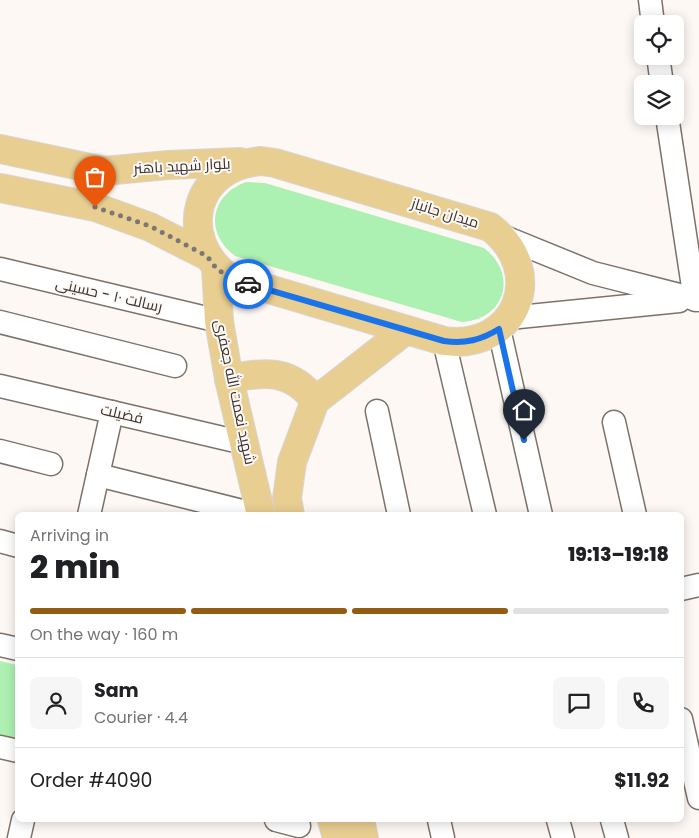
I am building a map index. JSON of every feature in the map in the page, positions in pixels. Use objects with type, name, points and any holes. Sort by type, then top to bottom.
[{"type":"main road","name":"بلوار شهید باهنر","points":[[0,149],[104,170],[246,162]]},
{"type":"main road","name":"میدان جانباز","points":[[212,262],[200,243],[198,228],[202,199],[210,186],[220,175],[246,162],[275,163],[490,227],[502,236],[518,261],[521,276],[520,291],[516,305],[504,324]]},
{"type":"main road","points":[[95,207],[104,170]]},
{"type":"main road","points":[[0,188],[95,207],[150,226],[212,262],[241,282],[444,341],[472,342],[486,337],[504,324]]},
{"type":"main road","name":"شهید نعمت الله جعفری","points":[[212,262],[219,321],[229,379],[259,512]]},
{"type":"main road","points":[[289,512],[287,498],[292,462],[315,401],[406,330]]},
{"type":"main road","points":[[229,379],[264,373],[283,376],[297,381],[315,401]]},
{"type":"main road","points":[[333,822],[337,838]]},
{"type":"main road","points":[[360,822],[364,838]]},
{"type":"street","points":[[650,0],[652,15]]},
{"type":"street","points":[[668,125],[697,300]]},
{"type":"street","points":[[502,236],[593,273],[697,300]]},
{"type":"street","name":"رسالت ۱۰ - حسینی","points":[[0,269],[219,321]]},
{"type":"street","points":[[540,512],[504,324],[697,300]]},
{"type":"street","points":[[0,322],[175,366]]},
{"type":"street","points":[[444,341],[485,512]]},
{"type":"street","name":"فضیلت","points":[[0,386],[244,443]]},
{"type":"street","points":[[377,411],[399,512]]},
{"type":"street","points":[[90,512],[112,412]]},
{"type":"street","points":[[614,422],[634,512]]},
{"type":"street","points":[[0,451],[51,464]]},
{"type":"street","points":[[98,475],[248,512]]},
{"type":"street","points":[[0,541],[15,545]]},
{"type":"street","points":[[684,588],[699,585]]},
{"type":"street","points":[[0,644],[15,648]]},
{"type":"street","points":[[684,732],[699,798]]},
{"type":"street","points":[[0,747],[15,750]]},
{"type":"street","points":[[684,802],[699,805]]},
{"type":"street","points":[[19,838],[23,822]]},
{"type":"street","points":[[284,822],[299,826]]},
{"type":"street","points":[[439,822],[443,838]]},
{"type":"street","points":[[559,822],[563,838]]},
{"type":"street","points":[[613,822],[617,838]]},
{"type":"green space","points":[[246,182],[265,183],[484,248],[495,259],[501,270],[504,282],[502,294],[497,304],[489,313],[477,319],[462,322],[235,256],[225,247],[219,237],[215,226],[215,215],[225,196],[234,188]]},
{"type":"green space","points":[[0,661],[15,665],[15,741],[0,737]]},
{"type":"way so far","points":[[95,207],[150,226],[207,256],[216,268],[228,277],[248,284]]},
{"type":"route","points":[[248,284],[444,341],[457,343],[472,342],[486,337],[499,329],[524,440]]}]
